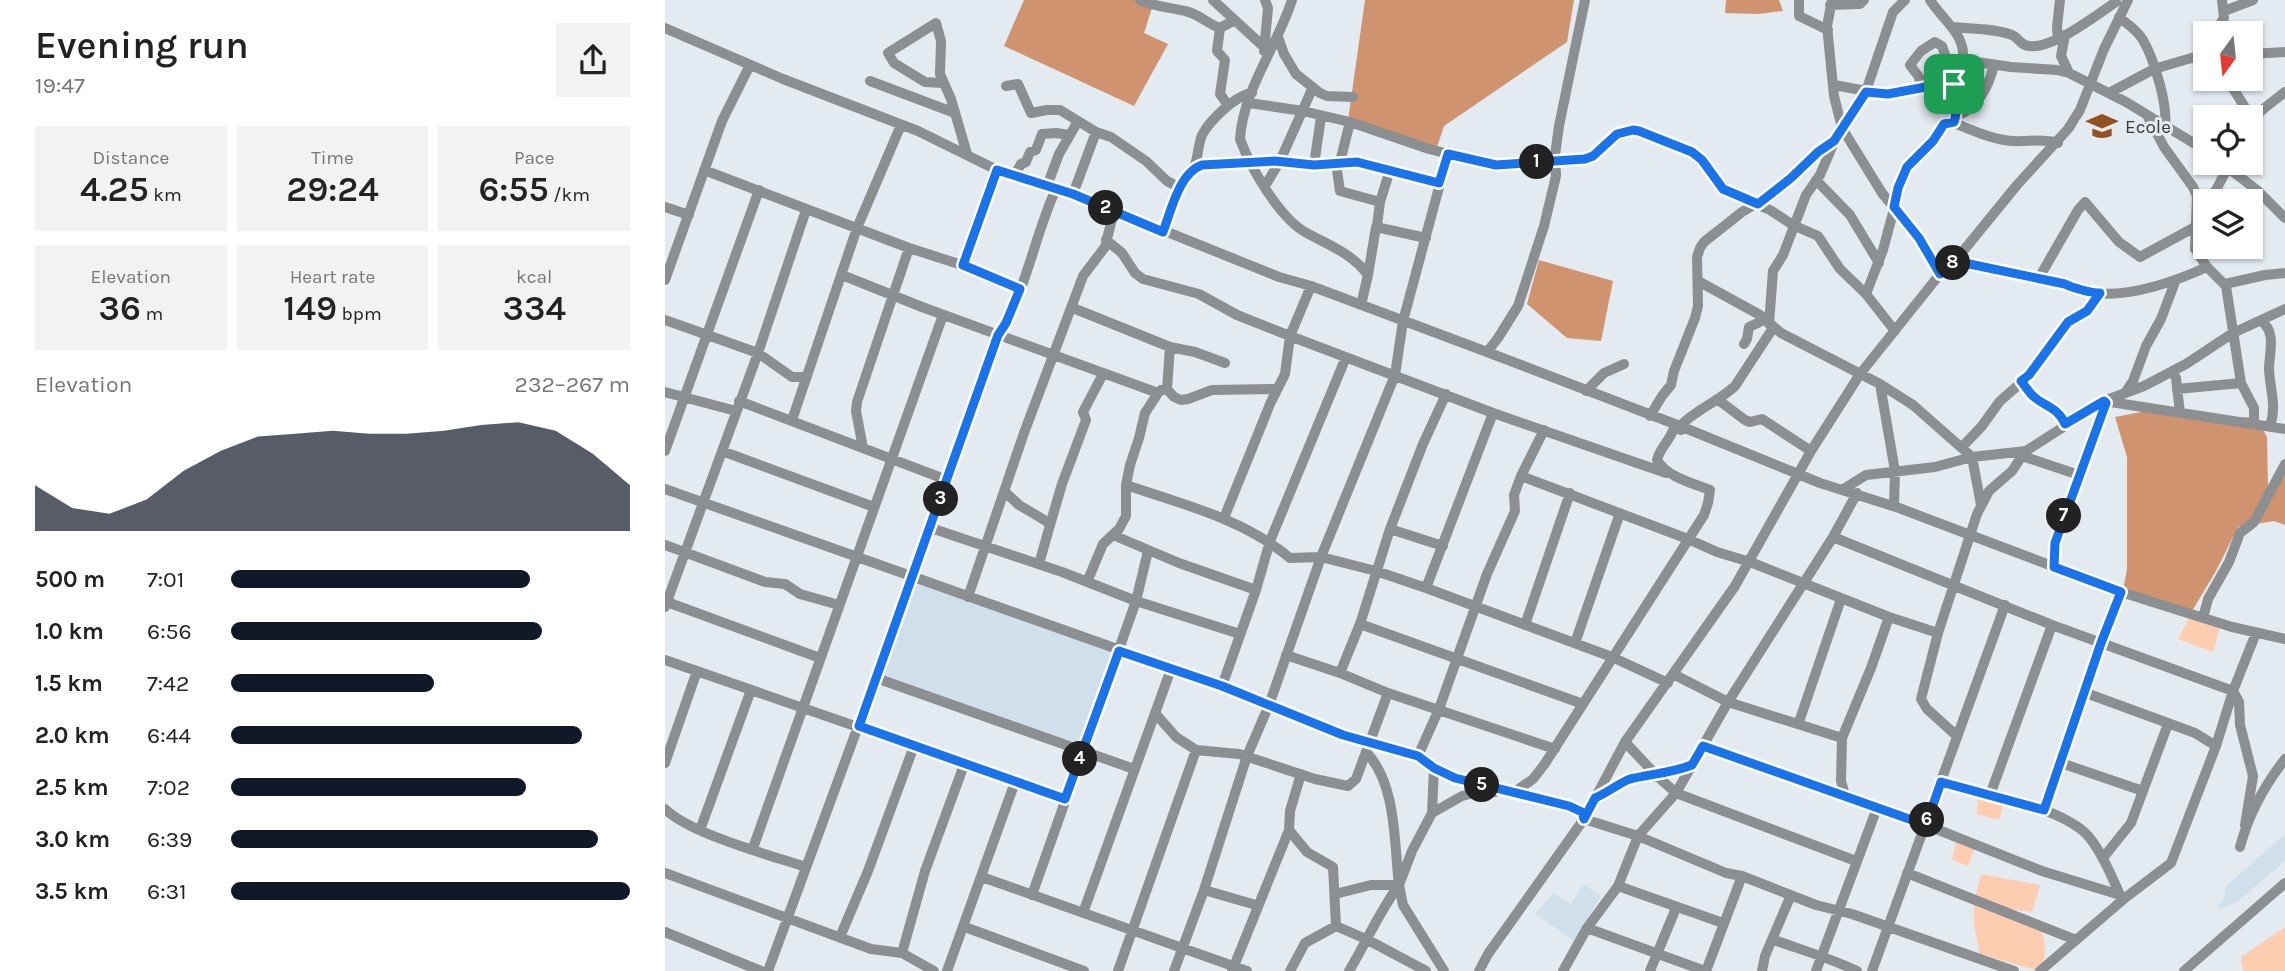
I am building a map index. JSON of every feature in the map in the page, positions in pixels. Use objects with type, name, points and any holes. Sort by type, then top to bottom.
[{"type":"street","points":[[1141,0],[1186,11],[1220,29]]},
{"type":"street","points":[[1186,11],[1190,0]]},
{"type":"street","points":[[1213,0],[1264,47]]},
{"type":"street","points":[[1263,67],[1268,8],[1265,0]]},
{"type":"street","points":[[1292,0],[1250,98],[1240,139],[1272,201],[1304,232],[1352,258],[1368,275]]},
{"type":"street","points":[[1487,352],[1508,323],[1522,297],[1551,201],[1556,176],[1559,126],[1585,0]]},
{"type":"street","points":[[1799,0],[1799,16],[1828,30]]},
{"type":"street","points":[[1864,0],[1860,4],[1831,3],[1828,30],[1842,128],[1882,193],[1919,238],[1940,274]]},
{"type":"street","points":[[1680,426],[1693,413],[1735,386],[1756,355],[1769,324],[1771,279],[1793,225],[1834,141],[1866,92],[1878,61],[1888,22],[1904,0]]},
{"type":"street","points":[[1930,0],[1952,27],[1961,44],[1962,60],[1953,96],[1956,119]]},
{"type":"street","points":[[2060,0],[2057,27],[2061,37],[2061,56],[2069,74]]},
{"type":"street","points":[[1952,27],[1991,30],[2012,35],[2026,45],[2061,37],[2128,0]]},
{"type":"street","points":[[2223,5],[2253,0]]},
{"type":"street","points":[[2118,7],[2144,41],[2166,111],[2165,126]]},
{"type":"street","points":[[1479,971],[1488,954],[1584,819],[1625,742],[1672,679],[1750,562],[1811,451],[1860,374],[1940,274],[1955,261],[2017,185],[2058,142],[2080,110],[2118,7]]},
{"type":"street","points":[[1220,29],[1235,20]]},
{"type":"street","points":[[943,83],[925,82],[894,64],[888,52],[936,23],[940,32],[940,74],[967,154]]},
{"type":"street","points":[[665,27],[750,65],[901,125],[997,170],[1073,194],[1279,277],[1403,320],[1680,426],[1797,475],[1894,506],[2121,592],[2203,618],[2285,639]]},
{"type":"street","points":[[1220,29],[1217,51],[1225,60],[1220,94],[1228,105]]},
{"type":"street","points":[[1278,37],[1296,74],[1313,88],[1327,96],[1353,97]]},
{"type":"street","points":[[1921,89],[1919,77],[1910,65],[1921,51],[1935,43],[1942,46],[1955,81]]},
{"type":"street","points":[[2263,53],[2285,52]]},
{"type":"street","points":[[2109,93],[2154,69],[2193,57]]},
{"type":"street","points":[[1962,60],[2057,70],[2069,74],[2109,93],[2193,143]]},
{"type":"street","points":[[665,280],[722,121],[750,65]]},
{"type":"street","points":[[1865,294],[1879,263],[1898,188],[1907,167],[1933,141],[1944,124],[1956,119],[1980,97],[1989,83],[1994,65]]},
{"type":"street","points":[[870,81],[955,113]]},
{"type":"street","points":[[1834,85],[1888,94],[1955,81]]},
{"type":"street","points":[[1006,86],[1018,84],[1031,113],[1055,109],[1096,132],[1105,134],[1180,188]]},
{"type":"street","points":[[1265,186],[1280,161],[1313,88]]},
{"type":"street","points":[[2263,112],[2285,92]]},
{"type":"street","points":[[1163,232],[1180,188],[1195,168],[1201,138],[1228,105],[1242,94],[1321,117],[1350,122],[1448,154],[1496,165],[1590,158],[1617,134],[1633,130],[1692,152],[1702,160],[1723,189],[1818,236],[1840,269],[1865,294],[1895,331]]},
{"type":"street","points":[[1314,165],[1321,117]]},
{"type":"street","points":[[2148,117],[2164,147],[2194,189]]},
{"type":"street","points":[[1956,119],[2004,140],[2046,139],[2058,142]]},
{"type":"street","points":[[768,971],[931,528],[998,335],[1020,289],[1052,188],[1059,154],[1078,121]]},
{"type":"street","points":[[1350,122],[1338,163],[1340,191],[1380,202]]},
{"type":"street","points":[[792,420],[857,228],[901,125]]},
{"type":"street","points":[[1073,194],[1096,132]]},
{"type":"street","points":[[1014,176],[1021,164],[1026,162],[1029,153],[1035,150],[1042,134],[1069,135]]},
{"type":"street","points":[[1650,416],[1671,385],[1698,306],[1697,257],[1704,242],[1742,212],[1758,204],[1834,141]]},
{"type":"street","points":[[1174,971],[1247,756],[1269,705],[1321,557],[1395,375],[1403,320],[1448,154]]},
{"type":"street","points":[[1195,168],[1202,165],[1251,162],[1280,161],[1314,165],[1357,162],[1439,183]]},
{"type":"street","points":[[704,170],[908,248],[963,265],[1020,289]]},
{"type":"street","points":[[963,265],[997,170]]},
{"type":"street","points":[[1361,306],[1380,202],[1390,170]]},
{"type":"street","points":[[2240,175],[2285,218]]},
{"type":"street","points":[[1816,180],[1850,215],[1879,263]]},
{"type":"street","points":[[665,451],[759,190]]},
{"type":"street","points":[[2039,278],[2085,202],[2119,242],[2140,257],[2193,229]]},
{"type":"street","points":[[665,207],[689,215]]},
{"type":"street","points":[[806,210],[758,353],[666,605],[820,658]]},
{"type":"street","points":[[968,597],[1083,276],[1103,251],[1114,211]]},
{"type":"street","points":[[1377,226],[1426,238]]},
{"type":"street","points":[[1106,240],[1122,253],[1135,273],[1143,279],[1199,294],[1237,315],[1290,336],[1493,413],[1710,490],[1704,514],[1534,779],[1515,793],[1483,791],[1444,804],[1433,813],[1412,851],[1398,885],[1349,971]]},
{"type":"street","points":[[863,448],[856,406],[908,248]]},
{"type":"street","points":[[2202,259],[2225,284],[2241,383],[2255,408],[2255,424]]},
{"type":"street","points":[[1955,261],[2065,284],[2074,289],[2084,288],[2091,293],[2126,293],[2175,282],[2207,267]]},
{"type":"street","points":[[2225,284],[2266,275],[2285,274]]},
{"type":"street","points":[[842,275],[1054,356],[1103,374],[1163,391],[1181,400],[1212,390],[1276,389]]},
{"type":"street","points":[[1698,281],[1913,405],[1972,457],[1981,505]]},
{"type":"street","points":[[2125,394],[2145,346],[2161,319],[2175,282]]},
{"type":"street","points":[[1224,518],[1276,389],[1285,374],[1290,336],[1311,286]]},
{"type":"street","points":[[1962,447],[2000,401],[2029,375],[2068,322],[2087,311],[2100,293]]},
{"type":"street","points":[[1073,308],[1170,347],[1195,352],[1225,363]]},
{"type":"street","points":[[1957,736],[1927,709],[1921,699],[1938,633],[1981,505],[1989,491],[2012,471],[2024,453],[2065,424],[2105,402],[2186,365],[2233,333],[2285,309]]},
{"type":"street","points":[[753,848],[943,315]]},
{"type":"street","points":[[665,320],[758,353],[788,376],[806,377]]},
{"type":"street","points":[[2262,321],[2268,328],[2272,352],[2269,368],[2274,404],[2270,426]]},
{"type":"street","points":[[1744,344],[1749,327],[1769,324]]},
{"type":"street","points":[[1741,332],[1744,344],[1756,355]]},
{"type":"street","points":[[1087,582],[1098,553],[1126,516],[1125,485],[1145,413],[1163,391],[1170,347]]},
{"type":"street","points":[[1222,686],[1256,590],[1270,541],[1346,357]]},
{"type":"street","points":[[1586,391],[1604,373],[1624,364]]},
{"type":"street","points":[[2172,371],[2176,378],[2180,413]]},
{"type":"street","points":[[1039,564],[1062,484],[1086,420],[1083,412],[1103,374]]},
{"type":"street","points":[[2021,381],[2034,396],[2055,410],[2065,424]]},
{"type":"street","points":[[2177,389],[2241,383]]},
{"type":"street","points":[[1879,384],[1895,471],[1894,506]]},
{"type":"street","points":[[665,392],[792,420],[947,480]]},
{"type":"street","points":[[1340,673],[1360,624],[1390,529],[1446,394]]},
{"type":"street","points":[[1717,399],[1745,420],[1750,422],[1762,419],[1811,451]]},
{"type":"street","points":[[2105,402],[2285,429]]},
{"type":"street","points":[[2054,567],[2055,543],[2105,402]]},
{"type":"street","points":[[1426,588],[1493,413]]},
{"type":"street","points":[[1673,475],[1657,460],[1660,449],[1671,438],[1674,428],[1692,432]]},
{"type":"street","points":[[1418,756],[1439,709],[1487,574],[1515,511],[1514,495],[1521,476],[1543,430]]},
{"type":"street","points":[[722,451],[874,507]]},
{"type":"street","points":[[1842,490],[1865,475],[1949,465],[1972,457],[2024,453],[2079,475]]},
{"type":"street","points":[[2203,618],[2207,599],[2229,562],[2240,533],[2253,522],[2285,464]]},
{"type":"street","points":[[1521,476],[1841,599],[1938,633]]},
{"type":"street","points":[[1125,485],[1224,518],[1270,541],[1290,558],[1321,557],[1376,571],[1728,702],[1799,722],[1842,738]]},
{"type":"street","points":[[665,489],[858,555],[968,597],[1222,686],[1368,747],[1418,756],[1434,768],[1455,778],[1577,809],[1582,812],[1584,819]]},
{"type":"street","points":[[1004,491],[1050,525]]},
{"type":"street","points":[[1525,625],[1570,493]]},
{"type":"street","points":[[1563,971],[1587,928],[1618,886],[1639,836],[1676,793],[1728,702],[1804,583],[1857,493]]},
{"type":"street","points":[[1575,643],[1620,513]]},
{"type":"street","points":[[931,528],[1039,564],[1136,601],[1240,634]]},
{"type":"street","points":[[1390,529],[1443,546]]},
{"type":"street","points":[[1113,535],[1148,551],[1256,590]]},
{"type":"street","points":[[1832,537],[2052,625],[2233,691],[2239,702],[2240,725],[2253,776],[2240,847]]},
{"type":"street","points":[[665,545],[765,582],[785,584],[800,594],[839,605]]},
{"type":"street","points":[[1032,895],[1136,601],[1148,551]]},
{"type":"street","points":[[2044,810],[2121,592]]},
{"type":"street","points":[[1799,722],[1841,599]]},
{"type":"street","points":[[1871,971],[2005,605]]},
{"type":"street","points":[[1845,795],[1842,780],[1842,738],[1889,617]]},
{"type":"street","points":[[1360,624],[1583,704]]},
{"type":"street","points":[[1990,794],[2052,625]]},
{"type":"street","points":[[2039,971],[2122,896],[2171,863],[2256,633]]},
{"type":"street","points":[[1286,655],[1388,693],[1555,749]]},
{"type":"street","points":[[665,660],[1065,799]]},
{"type":"street","points":[[1083,913],[1171,668]]},
{"type":"street","points":[[665,761],[697,671]]},
{"type":"street","points":[[876,678],[1134,769]]},
{"type":"street","points":[[700,830],[751,690]]},
{"type":"street","points":[[1155,713],[1175,737],[1196,750],[1247,756],[1348,786],[1356,779],[1388,693]]},
{"type":"street","points":[[2086,693],[2195,733],[2216,746]]},
{"type":"street","points":[[2103,858],[2131,823],[2168,724]]},
{"type":"street","points":[[1625,742],[1676,793],[1856,861]]},
{"type":"street","points":[[840,937],[913,746]]},
{"type":"street","points":[[1703,746],[1926,825],[2042,872],[2122,896]]},
{"type":"street","points":[[1368,747],[1387,790],[1398,885],[1403,905],[1444,971]]},
{"type":"street","points":[[1118,971],[1196,750]]},
{"type":"street","points":[[2245,825],[2267,782],[2285,759]]},
{"type":"street","points":[[2061,763],[2143,791]]},
{"type":"street","points":[[902,953],[925,871],[964,765]]},
{"type":"street","points":[[1595,798],[1613,790],[1626,780],[1657,776],[1692,765]]},
{"type":"street","points":[[1433,813],[1434,768]]},
{"type":"street","points":[[1232,968],[1289,830],[1290,811],[1301,774]]},
{"type":"street","points":[[947,971],[1015,782]]},
{"type":"street","points":[[1941,782],[2044,810],[2082,830],[2103,858],[2122,896]]},
{"type":"street","points":[[1816,971],[1877,807]]},
{"type":"street","points":[[665,809],[675,818],[700,830],[806,867]]},
{"type":"street","points":[[1584,819],[1639,836],[1727,873],[2014,971]]},
{"type":"street","points":[[1289,830],[1307,852],[1333,867],[1336,926]]},
{"type":"street","points":[[665,873],[871,949],[902,953],[934,971]]},
{"type":"street","points":[[1907,873],[2076,940]]},
{"type":"street","points":[[1587,928],[1706,971],[1742,876]]},
{"type":"street","points":[[982,877],[1232,968],[1247,971]]},
{"type":"street","points":[[2184,971],[2285,883]]},
{"type":"street","points":[[1335,894],[1371,885],[1398,885]]},
{"type":"street","points":[[1618,886],[1724,923]]},
{"type":"street","points":[[1203,890],[1256,905]]},
{"type":"street","points":[[1762,971],[1765,956],[1791,895]]},
{"type":"street","points":[[1650,971],[1676,908]]},
{"type":"street","points":[[1336,926],[1426,971]]},
{"type":"street","points":[[1290,971],[1305,943],[1336,926]]},
{"type":"street","points":[[965,927],[1084,971]]},
{"type":"street","points":[[665,932],[761,971]]},
{"type":"street","points":[[1774,940],[1801,951],[1822,955],[1857,971]]},
{"type":"shaded area","points":[[1024,0],[1135,0],[1152,8],[1144,33],[1168,44],[1134,106],[1004,46]]},
{"type":"shaded area","points":[[1365,0],[1574,0],[1567,42],[1444,126],[1436,150],[1348,120]]},
{"type":"shaded area","points":[[1726,0],[1779,0],[1783,11],[1758,14],[1725,13]]},
{"type":"shaded area","points":[[1539,260],[1613,281],[1601,341],[1567,338],[1527,304]]},
{"type":"shaded area","points":[[2157,409],[2219,418],[2256,417],[2267,437],[2268,488],[2285,467],[2285,525],[2274,521],[2238,527],[2192,611],[2123,591],[2127,569],[2127,457],[2115,417]]},
{"type":"shaded area","points":[[911,573],[1118,649],[1086,749],[875,674]]},
{"type":"shaded area","points":[[2189,618],[2220,627],[2213,652],[2178,639]]},
{"type":"shaded area","points":[[1978,796],[2004,801],[1999,820],[1977,814]]},
{"type":"shaded area","points":[[2285,834],[2285,861],[2237,902],[2217,910],[2225,896],[2225,887]]},
{"type":"shaded area","points":[[1956,841],[1974,849],[1968,866],[1952,860]]},
{"type":"shaded area","points":[[1981,874],[2040,885],[2032,912],[2004,908],[1976,895]]},
{"type":"shaded area","points":[[1584,884],[1601,896],[1574,941],[1535,914],[1553,893],[1571,904]]},
{"type":"shaded area","points":[[1974,902],[2041,930],[2045,951],[2039,971],[1980,954],[1974,925]]},
{"type":"shaded area","points":[[2285,927],[2285,971],[2243,971],[2241,957]]},
{"type":"place","name":"Ecole","points":[[2102,126]]},
{"type":"route","points":[[1954,84],[1953,96],[1957,116],[1954,122],[1944,124],[1933,141],[1907,167],[1894,207],[1911,226],[1936,269],[1940,274],[1955,261],[2100,293],[2087,311],[2068,322],[2029,375],[2021,381],[2034,396],[2055,410],[2065,424],[2104,401],[2106,403],[2061,523],[2053,555],[2054,567],[2121,592],[2044,810],[1941,782],[1926,825],[1703,746],[1692,765],[1657,776],[1626,780],[1613,790],[1595,798],[1584,819],[1582,812],[1569,806],[1455,778],[1434,768],[1418,756],[1343,735],[1222,686],[1119,651],[1065,799],[859,726],[998,335],[1020,289],[963,265],[997,170],[1073,194],[1163,232],[1180,188],[1195,168],[1202,165],[1275,161],[1314,165],[1357,162],[1439,183],[1448,154],[1496,165],[1585,159],[1593,156],[1617,134],[1633,130],[1692,152],[1702,160],[1723,189],[1758,204],[1834,141],[1866,92],[1888,94],[1954,84]]}]
